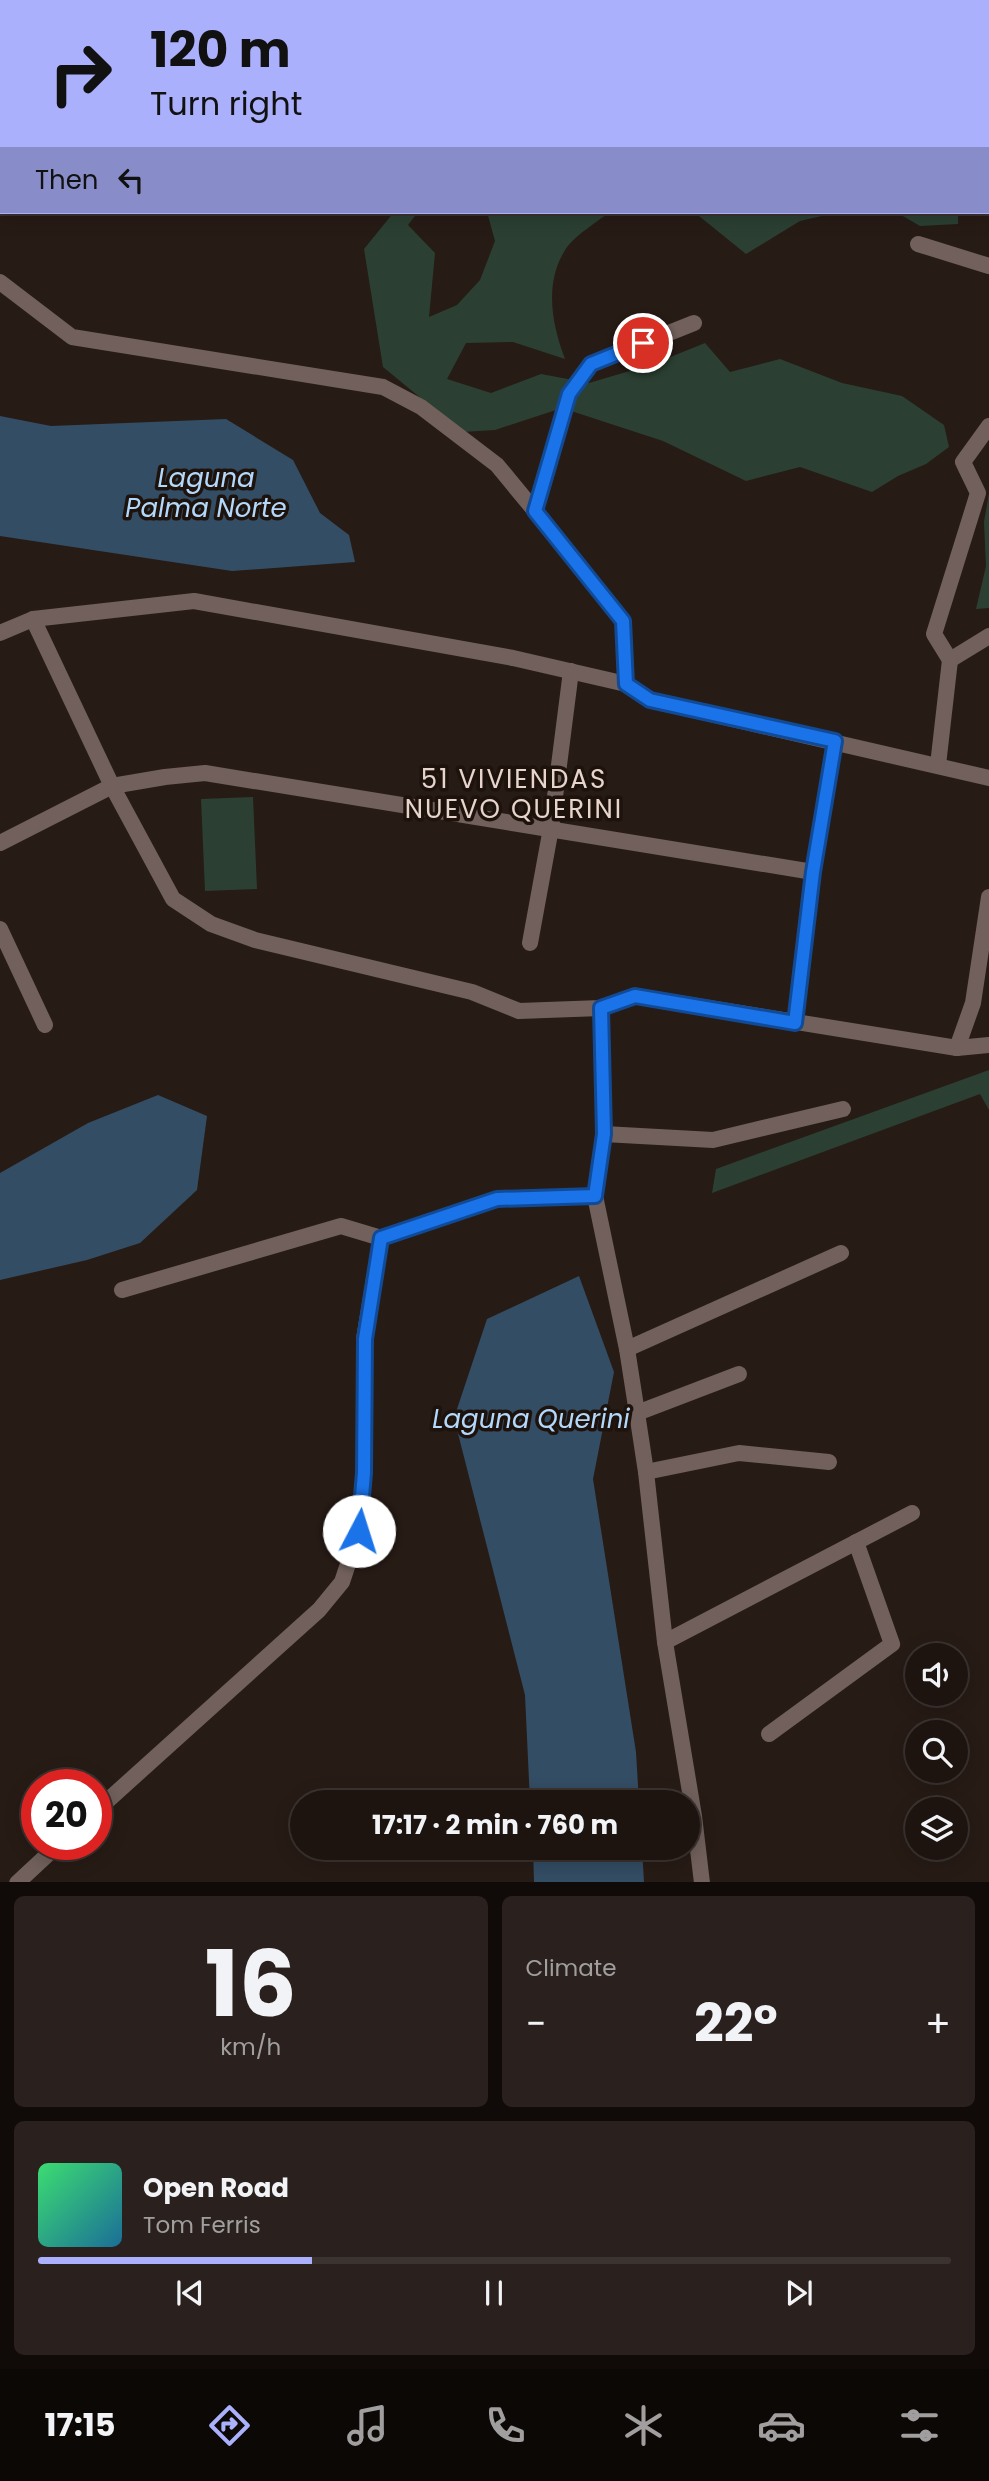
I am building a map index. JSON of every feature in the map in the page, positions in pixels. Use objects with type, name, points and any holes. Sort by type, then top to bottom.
[{"type":"street","points":[[918,244],[989,266]]},
{"type":"street","points":[[0,282],[72,338],[383,387],[421,407],[496,465],[623,621],[626,684]]},
{"type":"street","points":[[535,511],[569,394],[591,364],[694,323]]},
{"type":"street","points":[[938,765],[950,660],[934,634],[978,493],[963,462],[989,425]]},
{"type":"street","points":[[0,633],[33,619],[194,601],[513,658],[626,684],[650,700],[989,778]]},
{"type":"street","points":[[33,619],[112,786],[173,899],[211,924],[255,940],[472,992],[519,1011],[601,1008],[635,996],[957,1048],[989,1045]]},
{"type":"street","points":[[950,660],[989,636]]},
{"type":"street","points":[[530,943],[551,828],[571,671]]},
{"type":"street","points":[[795,1023],[813,872],[835,741]]},
{"type":"street","points":[[0,843],[112,786],[205,773],[813,872]]},
{"type":"street","points":[[957,1048],[973,1003],[989,897]]},
{"type":"street","points":[[0,929],[44,1025]]},
{"type":"street","points":[[601,1008],[604,1134],[595,1196],[627,1349],[637,1413],[665,1642],[694,1816],[702,1882]]},
{"type":"street","points":[[604,1134],[713,1140],[843,1109]]},
{"type":"street","points":[[122,1290],[341,1226],[381,1238],[497,1199],[595,1196]]},
{"type":"street","points":[[112,1797],[319,1610],[342,1582],[359,1531],[364,1473],[365,1339],[381,1238]]},
{"type":"street","points":[[627,1349],[841,1253]]},
{"type":"street","points":[[637,1413],[739,1374]]},
{"type":"street","points":[[646,1472],[739,1453],[829,1462]]},
{"type":"street","points":[[665,1642],[912,1513]]},
{"type":"street","points":[[769,1734],[892,1644],[856,1542]]},
{"type":"street","points":[[17,1882],[41,1860]]},
{"type":"green space","points":[[392,214],[416,214],[408,225],[435,253],[429,317],[457,305],[480,280],[495,241],[488,214],[607,214],[571,242],[555,274],[553,316],[565,359],[513,342],[466,343],[447,379],[491,393],[541,374],[589,383],[653,364],[705,343],[730,372],[780,359],[842,383],[902,396],[944,425],[949,447],[926,464],[898,476],[872,492],[800,467],[746,481],[663,441],[562,408],[495,430],[462,432],[383,367],[364,249]]},
{"type":"green space","points":[[696,214],[830,214],[800,221],[746,254]]},
{"type":"green space","points":[[899,214],[958,214],[958,224],[920,226]]},
{"type":"green space","points":[[989,493],[989,608],[976,609],[986,566],[984,522]]},
{"type":"green space","points":[[253,797],[257,889],[205,891],[201,799]]},
{"type":"green space","points":[[989,1070],[989,1110],[980,1094],[712,1193],[716,1169]]},
{"type":"water","name":"Laguna Palma Norte","points":[[0,416],[51,426],[226,419],[293,460],[320,513],[349,535],[355,562],[232,571],[0,536]]},
{"type":"water","points":[[158,1095],[207,1116],[197,1190],[140,1243],[87,1260],[0,1280],[0,1173],[88,1123]]},
{"type":"water","name":"Laguna Querini","points":[[579,1276],[614,1372],[593,1479],[636,1752],[638,1790],[529,1790],[525,1695],[454,1418],[487,1319]]},
{"type":"water","points":[[533,1860],[643,1860],[644,1882],[534,1882]]},
{"type":"district","name":"51 VIVIENDAS NUEVO QUERINI","points":[[514,794]]},
{"type":"route","points":[[359,1531],[364,1473],[365,1339],[381,1238],[497,1199],[595,1196],[604,1134],[601,1008],[635,996],[795,1023],[813,872],[835,741],[650,700],[626,684],[623,621],[535,511],[569,394],[591,364],[643,343]]}]
